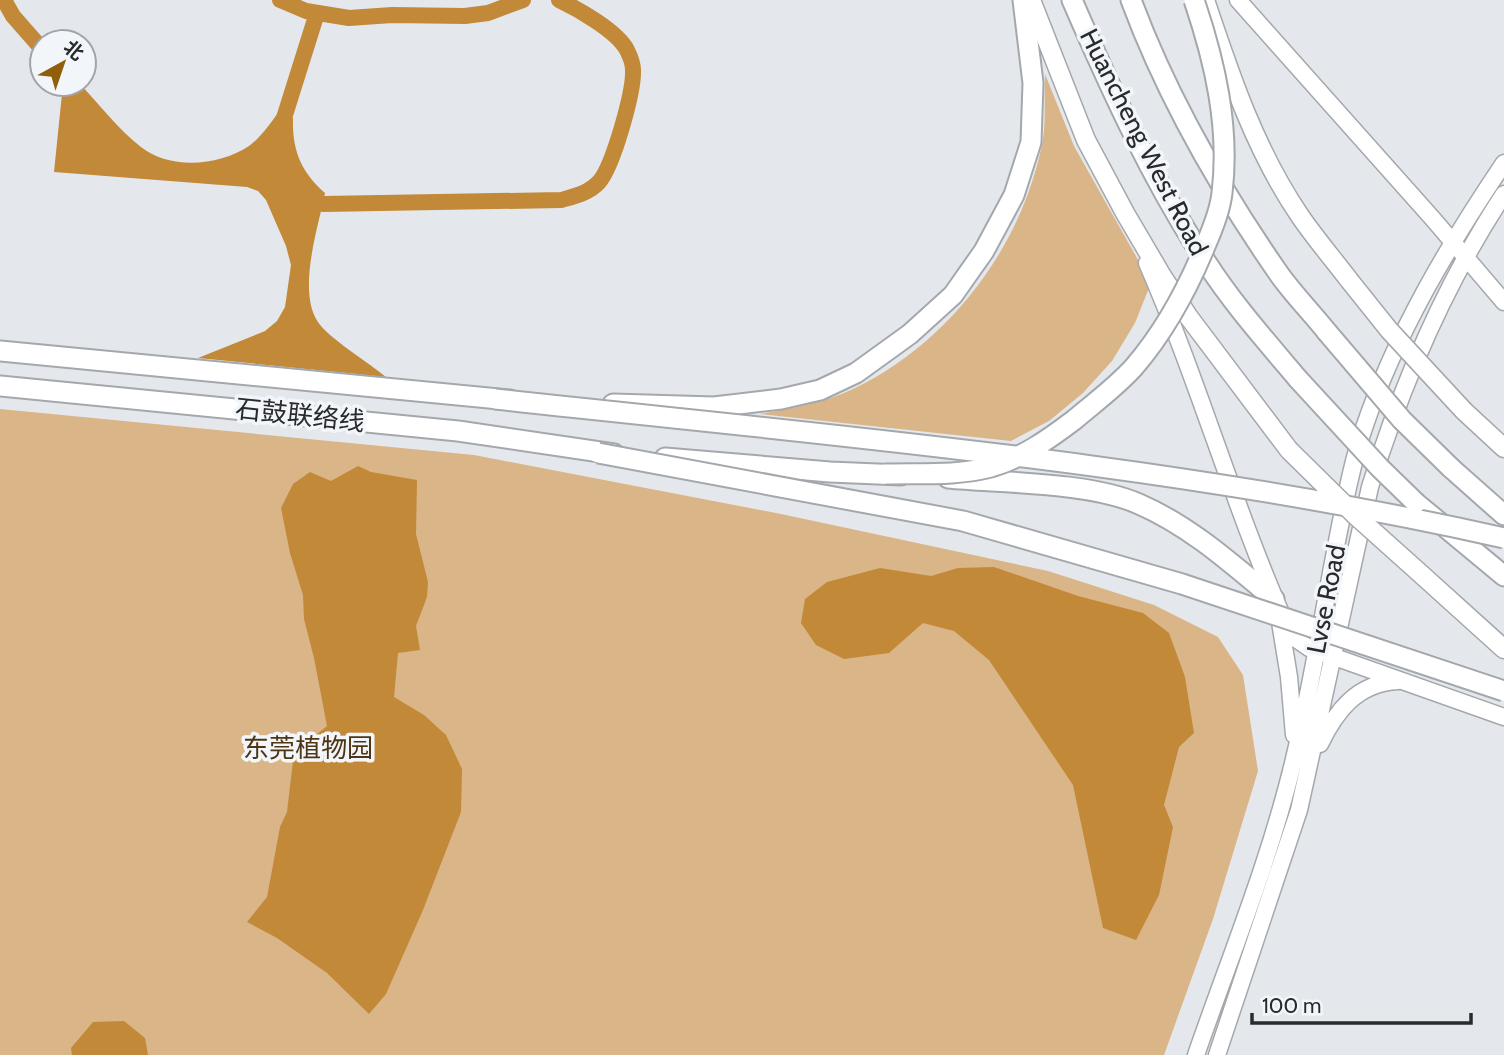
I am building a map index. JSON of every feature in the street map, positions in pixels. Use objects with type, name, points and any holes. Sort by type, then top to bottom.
[{"type":"highway","points":[[495,399],[714,407],[781,399],[820,390],[856,373],[910,334],[953,295],[984,251],[1014,195],[1031,142],[1033,83],[1023,0]]},
{"type":"highway","name":"Huancheng West Road","points":[[1072,0],[1105,75],[1167,199],[1206,263],[1250,324],[1380,468],[1416,503],[1504,576]]},
{"type":"highway","name":"Huancheng West Road","points":[[1131,0],[1151,54],[1197,141],[1241,216],[1281,276],[1402,420],[1504,515]]},
{"type":"highway","points":[[885,474],[965,472],[992,467],[1026,453],[1097,401],[1133,368],[1159,333],[1194,274],[1222,196],[1224,152],[1221,101],[1205,32],[1194,0]]},
{"type":"highway","name":"石鼓联络线","points":[[3,351],[495,399]]},
{"type":"highway","name":"石鼓联络线","points":[[0,386],[458,431],[598,453]]},
{"type":"highway","points":[[495,399],[986,452],[1137,472],[1386,513],[1504,538]]},
{"type":"highway","points":[[598,453],[1096,492],[1137,503],[1202,540],[1274,599]]},
{"type":"highway","points":[[598,453],[963,521],[1182,584],[1504,691]]},
{"type":"main road","points":[[1031,0],[1086,140],[1125,213],[1188,316],[1289,450],[1354,514],[1504,649]]},
{"type":"main road","points":[[1205,0],[1239,99],[1263,150],[1299,215],[1389,330],[1464,411],[1504,448]]},
{"type":"main road","points":[[1238,0],[1454,242],[1504,302]]},
{"type":"main road","name":"Lvse Road","points":[[1217,1055],[1289,844],[1303,760],[1316,651],[1349,482],[1363,430],[1385,372],[1421,299],[1504,163]]},
{"type":"main road","name":"Lvse Road","points":[[1196,1055],[1270,843],[1303,760],[1333,657],[1370,487],[1385,440],[1438,310],[1504,194]]},
{"type":"main road","points":[[1125,213],[1174,325],[1274,599],[1292,633],[1316,651],[1504,718]]},
{"type":"main road","points":[[1274,599],[1303,760]]},
{"type":"main road","points":[[1303,760],[1337,712],[1356,694],[1382,682],[1402,681]]},
{"type":"green space","points":[[1045,74],[1074,146],[1151,283],[1135,323],[1112,361],[1083,393],[1049,421],[1011,441],[760,414],[831,398],[888,369],[921,345],[951,317],[977,286],[1000,252],[1019,216],[1033,178],[1044,131]]},
{"type":"green space","name":"东莞植物园","points":[[0,409],[474,455],[781,514],[1048,571],[1154,605],[1218,637],[1243,675],[1258,771],[1213,919],[1164,1055],[0,1055]]},
{"type":"shaded area","points":[[62,98],[93,98],[141,147],[166,159],[180,162],[209,161],[237,153],[257,139],[278,113],[293,118],[294,140],[300,160],[310,177],[325,193],[309,280],[313,313],[327,332],[386,377],[198,358],[265,331],[277,321],[285,307],[291,265],[286,246],[266,200],[258,191],[247,187],[54,172]]},
{"type":"shaded area","points":[[358,466],[371,472],[417,480],[416,534],[428,582],[427,597],[416,626],[420,650],[398,653],[394,697],[424,715],[446,735],[462,769],[461,812],[423,910],[386,994],[369,1014],[327,973],[277,938],[247,922],[267,897],[280,827],[287,812],[293,761],[307,742],[327,726],[304,619],[303,595],[290,553],[281,508],[293,484],[310,472],[331,481]]},
{"type":"shaded area","points":[[994,567],[1078,596],[1143,613],[1169,633],[1185,677],[1194,733],[1179,747],[1164,805],[1173,827],[1159,895],[1136,940],[1103,928],[1073,785],[989,660],[954,631],[923,623],[889,653],[844,659],[816,645],[801,623],[805,599],[827,582],[880,568],[931,576],[958,568]]},
{"type":"shaded area","points":[[124,1021],[145,1038],[148,1055],[72,1055],[71,1048],[93,1022]]},
{"type":"waterway","points":[[4,0],[13,16],[28,33]]},
{"type":"waterway","points":[[280,0],[306,11],[349,18],[392,15],[465,16],[488,13],[523,0]]},
{"type":"waterway","points":[[304,197],[323,204],[561,200],[582,194],[595,186],[605,173],[622,128],[633,70],[627,50],[615,35],[559,0]]},
{"type":"waterway","points":[[279,134],[317,13]]}]
